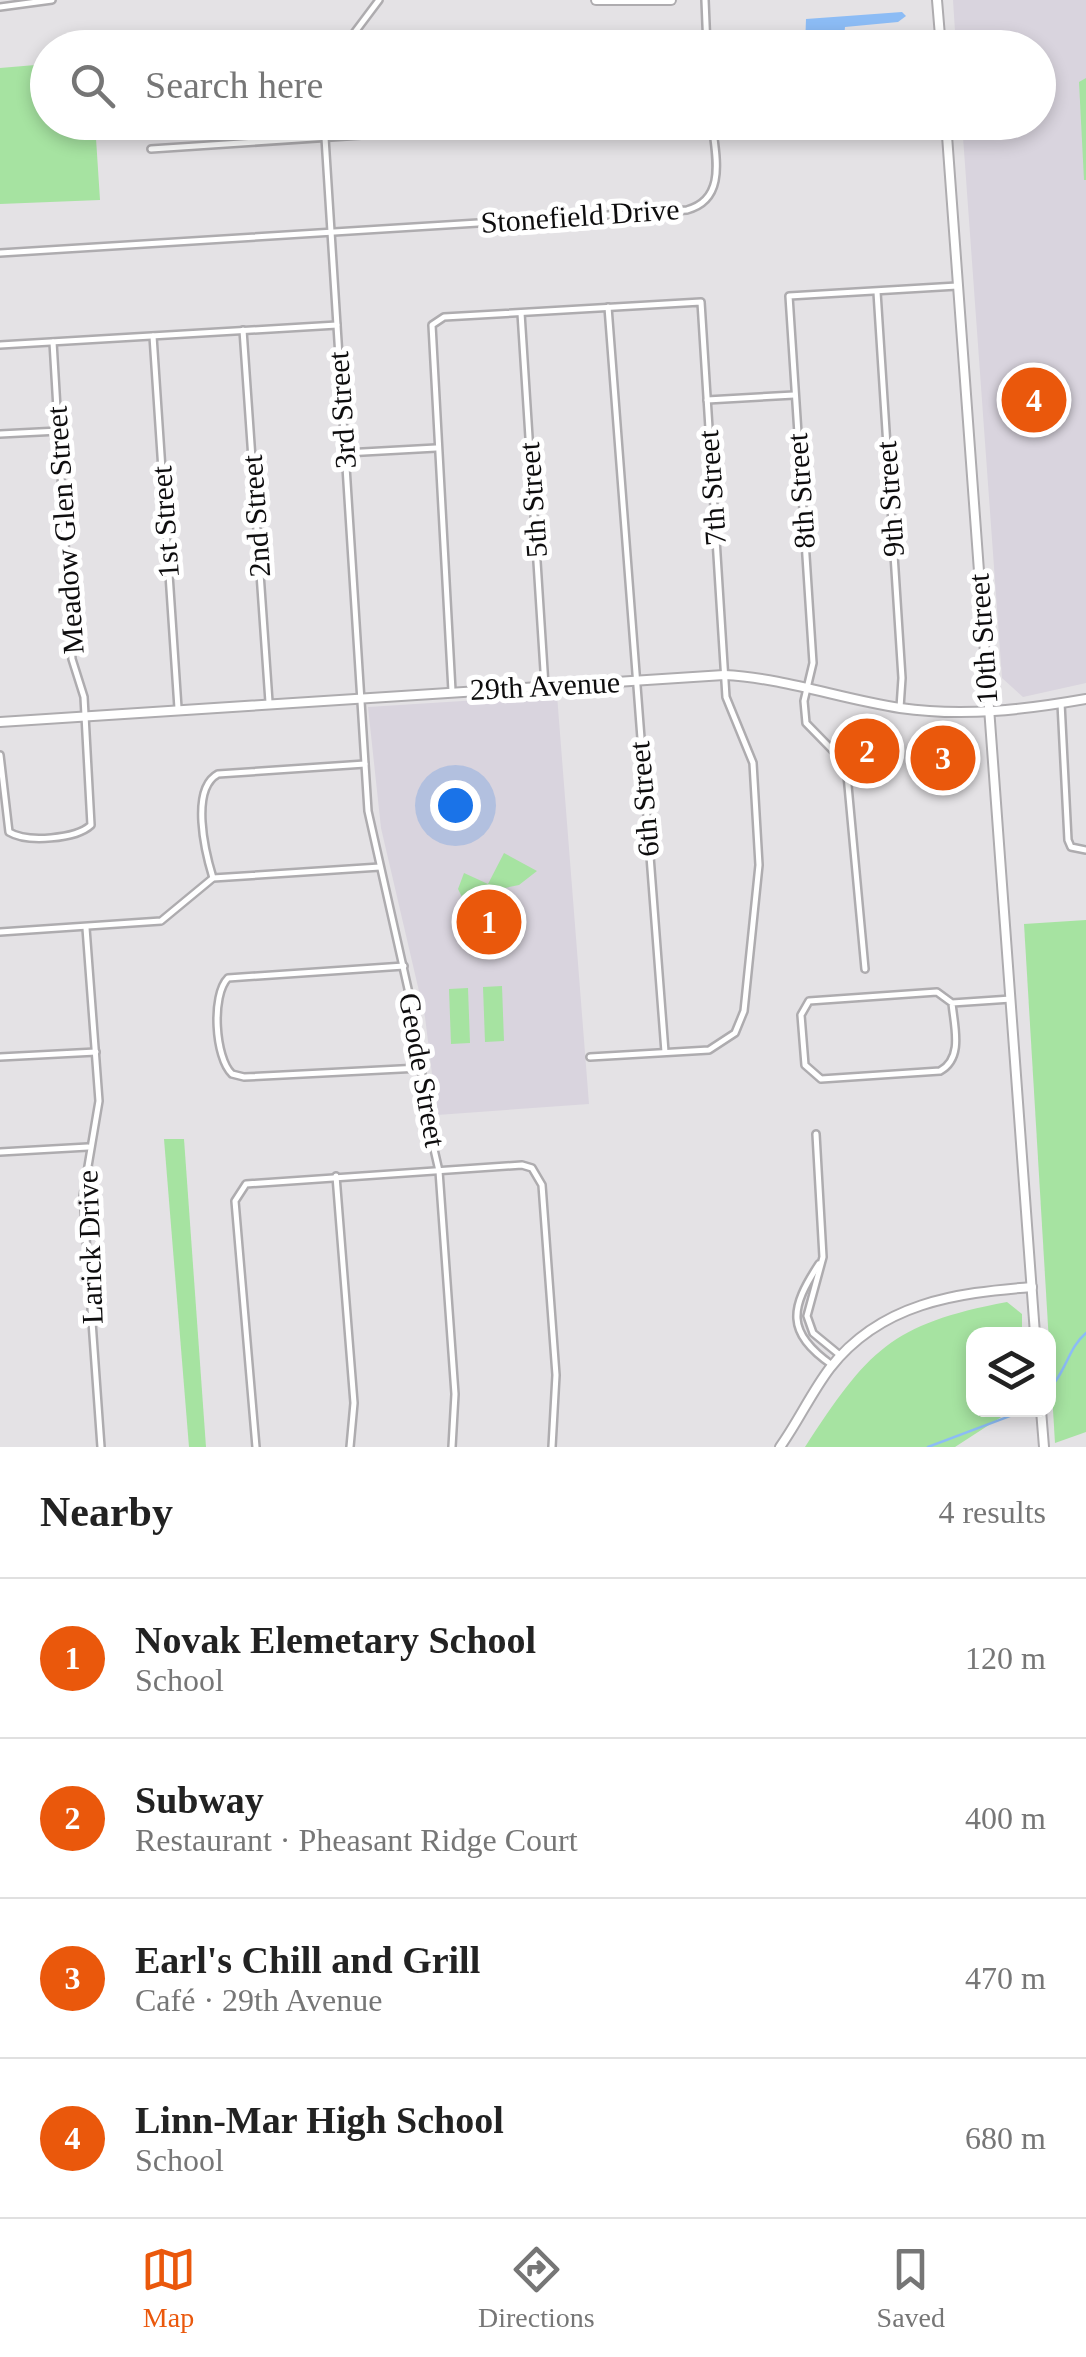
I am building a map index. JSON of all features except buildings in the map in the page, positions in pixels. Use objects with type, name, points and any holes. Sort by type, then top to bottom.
[{"type":"street","points":[[0,7],[52,0]]},
{"type":"street","points":[[356,30],[379,0]]},
{"type":"street","points":[[596,0],[670,0]]},
{"type":"street","points":[[704,0],[706,30]]},
{"type":"street","points":[[937,0],[939,30]]},
{"type":"street","points":[[151,148],[267,140]]},
{"type":"street","name":"3rd Street","points":[[325,140],[361,696]]},
{"type":"street","name":"Stonefield Drive","points":[[0,253],[696,207],[709,198],[716,184],[713,140]]},
{"type":"street","name":"10th Street","points":[[947,140],[1035,1327]]},
{"type":"street","points":[[877,291],[958,286]]},
{"type":"street","name":"8th Street","points":[[864,969],[850,778],[837,751],[806,723],[802,712],[812,662],[789,296],[877,291]]},
{"type":"street","name":"9th Street","points":[[877,291],[902,678],[900,708]]},
{"type":"street","name":"7th Street","points":[[608,308],[700,302],[724,675],[730,710],[753,763],[760,865],[744,1011],[725,1043],[709,1050],[664,1052]]},
{"type":"street","points":[[452,692],[432,325],[444,317],[608,308]]},
{"type":"street","name":"6th Street","points":[[608,308],[664,1052]]},
{"type":"street","name":"5th Street","points":[[521,313],[545,686]]},
{"type":"street","points":[[0,345],[336,325]]},
{"type":"street","name":"2nd Street","points":[[243,330],[269,702]]},
{"type":"street","name":"1st Street","points":[[153,336],[178,708]]},
{"type":"street","name":"Meadow Glen Street","points":[[0,756],[9,832],[24,837],[81,834],[92,818],[86,716],[72,659],[53,342]]},
{"type":"street","points":[[707,400],[795,394]]},
{"type":"street","points":[[0,434],[58,431]]},
{"type":"street","points":[[345,454],[436,448]]},
{"type":"street","name":"29th Avenue","points":[[0,722],[724,675],[810,686],[900,708],[988,712],[1086,698]]},
{"type":"street","name":"Geode Street","points":[[361,696],[368,811],[404,966],[439,1171],[455,1394],[452,1447]]},
{"type":"street","points":[[1061,703],[1068,840],[1072,847],[1086,850]]},
{"type":"street","points":[[213,878],[202,795],[210,778],[218,774],[365,764]]},
{"type":"street","points":[[0,932],[161,920],[213,878],[380,868]]},
{"type":"street","name":"Larick Drive","points":[[86,928],[99,1101],[88,1147],[83,1196],[102,1447]]},
{"type":"street","points":[[404,966],[228,978],[218,994],[221,1057],[232,1074],[420,1068]]},
{"type":"street","points":[[952,1003],[956,1055],[951,1065],[940,1070],[821,1080],[805,1065],[800,1015],[808,1001],[937,992],[952,1003],[1011,999]]},
{"type":"street","points":[[0,1057],[96,1052]]},
{"type":"street","points":[[590,1057],[664,1052]]},
{"type":"street","points":[[816,1134],[824,1257],[808,1316],[813,1333],[841,1356]]},
{"type":"street","points":[[0,1152],[88,1147]]},
{"type":"street","points":[[256,1447],[235,1201],[239,1192],[256,1181],[522,1165],[540,1176],[556,1374],[552,1447]]},
{"type":"street","points":[[336,1176],[354,1403],[350,1447]]},
{"type":"street","points":[[824,1257],[796,1306],[797,1323],[803,1340],[832,1366]]},
{"type":"street","points":[[780,1447],[832,1366],[874,1327],[908,1308],[968,1292],[1032,1287]]},
{"type":"street","points":[[1042,1417],[1044,1447]]},
{"type":"shaded area","points":[[953,0],[1086,0],[1086,683],[1023,697],[1002,678],[963,140],[1056,140],[1056,30],[955,30]]},
{"type":"shaded area","points":[[557,695],[589,1104],[437,1115],[425,1017],[381,828],[368,707]]},
{"type":"green space","points":[[30,65],[30,140],[96,140],[100,200],[0,204],[0,68]]},
{"type":"green space","points":[[1086,78],[1086,180],[1084,180],[1079,82]]},
{"type":"green space","points":[[504,853],[537,871],[519,885],[462,897],[458,889],[464,873],[488,884]]},
{"type":"green space","points":[[495,903],[497,939],[466,941],[465,916],[472,915],[472,904]]},
{"type":"green space","points":[[1086,920],[1086,1432],[1055,1443],[1056,1327],[1048,1327],[1024,924]]},
{"type":"green space","points":[[502,986],[504,1041],[485,1042],[483,987]]},
{"type":"green space","points":[[468,988],[470,1043],[451,1044],[449,989]]},
{"type":"green space","points":[[164,1139],[184,1139],[206,1447],[189,1447]]},
{"type":"green space","points":[[1007,1302],[1022,1314],[1022,1327],[966,1327],[966,1417],[1001,1417],[955,1447],[805,1447],[847,1387],[886,1347],[935,1320]]},
{"type":"water","points":[[902,12],[906,16],[898,22],[845,30],[806,30],[806,19]]},
{"type":"waterway","points":[[1056,1380],[1086,1333]]},
{"type":"waterway","points":[[928,1447],[1007,1417]]},
{"type":"place","name":"Linn-Mar High School","points":[[1034,400]]},
{"type":"place","name":"Subway","points":[[867,751]]},
{"type":"place","name":"Earl's Chill and Grill","points":[[943,758]]},
{"type":"place","name":"Novak Elemetary School","points":[[489,922]]}]
